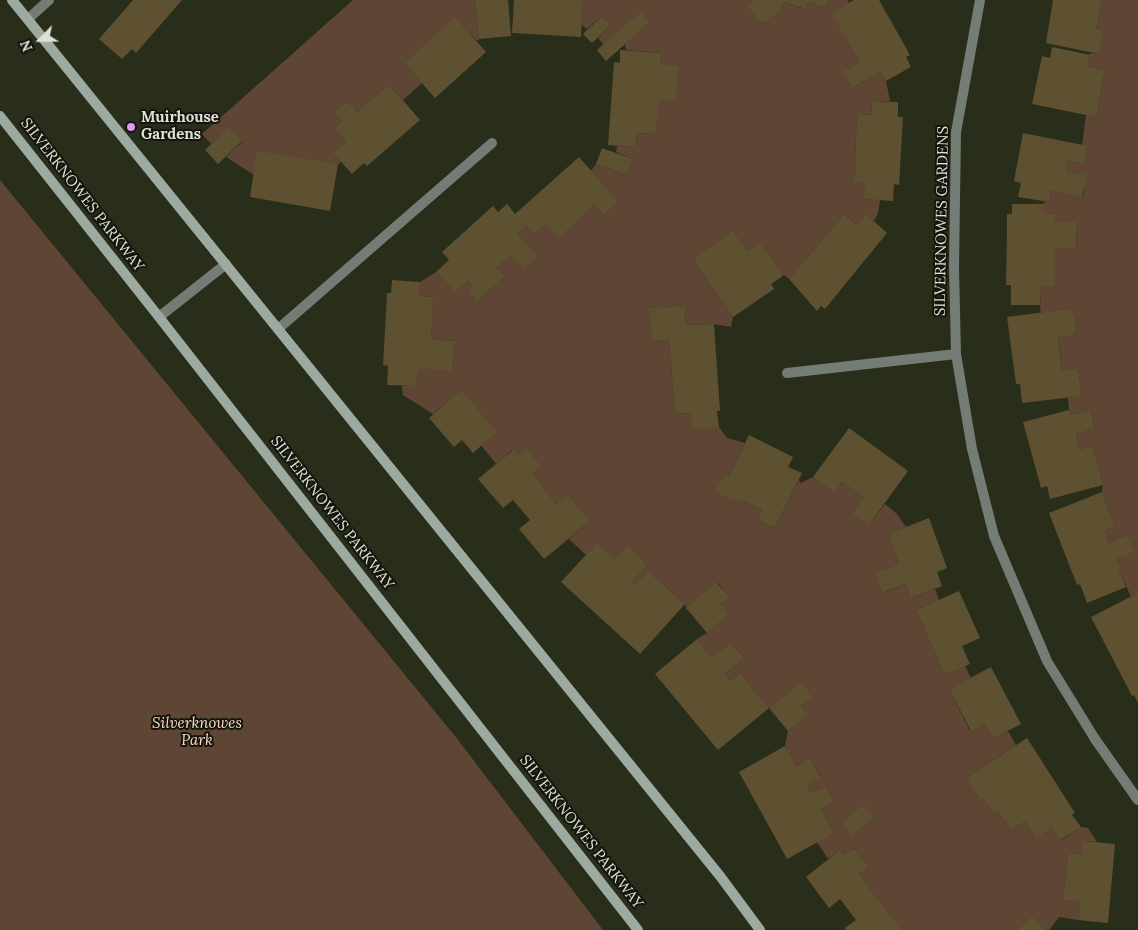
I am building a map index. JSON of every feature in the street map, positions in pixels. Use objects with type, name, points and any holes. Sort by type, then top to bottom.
[{"type":"street","points":[[12,0],[720,876],[760,930]]},
{"type":"street","points":[[28,19],[49,0]]},
{"type":"street","name":"SILVERKNOWES GARDENS","points":[[980,0],[956,132],[954,268],[956,354],[972,449],[994,536],[1047,661],[1095,739],[1138,800]]},
{"type":"street","name":"SILVERKNOWES PARKWAY","points":[[0,116],[159,316],[638,930]]},
{"type":"street","points":[[278,329],[492,143]]},
{"type":"street","points":[[159,316],[226,264]]},
{"type":"street","points":[[788,373],[956,354]]},
{"type":"green space","points":[[353,0],[475,0],[479,39],[477,41],[455,18],[404,63],[422,83],[403,100],[389,84],[357,112],[347,101],[334,112],[342,121],[334,129],[346,142],[334,153],[341,162],[338,164],[254,175],[226,157],[242,142],[229,128],[211,144],[202,134]]},
{"type":"green space","points":[[583,0],[753,0],[748,5],[762,24],[780,12],[783,2],[805,9],[808,2],[825,8],[828,0],[848,0],[849,3],[832,13],[860,62],[843,72],[852,88],[880,72],[886,81],[890,101],[872,101],[871,115],[857,114],[854,182],[865,182],[865,199],[880,200],[878,213],[874,221],[866,215],[857,225],[844,214],[789,279],[760,242],[747,251],[733,230],[693,259],[733,317],[731,327],[714,324],[686,325],[685,305],[650,308],[652,341],[669,340],[675,414],[691,413],[719,427],[727,438],[745,443],[729,476],[724,474],[716,492],[739,503],[741,500],[762,510],[757,519],[775,528],[799,480],[801,483],[813,477],[835,493],[842,482],[864,498],[869,525],[885,504],[897,514],[906,527],[888,534],[899,564],[875,572],[883,593],[905,584],[911,598],[935,589],[939,600],[916,610],[945,675],[965,666],[971,678],[949,689],[970,731],[985,724],[992,739],[1008,731],[1016,745],[966,778],[980,801],[984,798],[997,810],[1011,830],[1025,822],[1036,839],[1052,828],[1061,840],[1081,827],[1088,828],[1097,842],[1084,841],[1082,854],[1068,853],[1063,900],[1080,902],[1078,920],[1059,917],[1049,930],[1046,930],[1032,915],[1017,930],[902,930],[859,874],[869,867],[854,848],[844,855],[840,850],[828,859],[817,842],[834,833],[821,809],[834,802],[825,786],[811,793],[807,785],[821,777],[810,758],[796,766],[785,746],[788,731],[809,715],[801,706],[812,696],[801,682],[769,708],[740,673],[730,681],[725,674],[744,658],[731,642],[712,657],[697,639],[729,614],[720,604],[729,596],[717,582],[686,608],[685,604],[648,571],[635,585],[632,582],[648,565],[627,545],[614,559],[597,544],[586,555],[569,539],[590,521],[568,495],[556,504],[533,474],[542,466],[526,447],[517,455],[512,450],[496,464],[481,445],[461,390],[433,414],[403,395],[402,386],[417,386],[418,369],[453,370],[455,341],[431,339],[434,297],[419,296],[420,282],[436,272],[455,293],[468,281],[472,286],[467,291],[477,302],[504,278],[496,268],[511,255],[538,256],[518,233],[526,226],[534,235],[546,225],[558,237],[594,205],[604,216],[619,202],[591,171],[596,164],[627,175],[633,159],[616,152],[617,146],[636,147],[637,133],[656,134],[662,53],[626,50],[625,44],[650,22],[641,11],[604,45],[598,38],[611,25],[602,16],[587,29],[582,25]],"holes":[[[864,806],[874,818],[851,835],[841,822]]]},
{"type":"green space","points":[[1102,0],[1138,0],[1138,593],[1131,597],[1119,569],[1121,568],[1117,559],[1134,552],[1127,535],[1109,543],[1105,531],[1115,527],[1102,492],[1103,485],[1093,446],[1080,449],[1076,434],[1095,429],[1090,410],[1071,415],[1069,410],[1068,398],[1082,395],[1078,368],[1062,370],[1058,337],[1072,335],[1076,329],[1075,315],[1069,309],[1041,313],[1040,308],[1041,286],[1055,286],[1055,248],[1076,248],[1077,222],[1054,222],[1054,214],[1044,213],[1044,202],[1049,202],[1051,191],[1083,197],[1086,175],[1066,171],[1068,161],[1084,164],[1088,146],[1082,145],[1086,115],[1096,117],[1105,70],[1087,66],[1090,53],[1099,54],[1104,31],[1096,29]]},
{"type":"green space","name":"Silverknowes Park","points":[[0,180],[455,736],[603,930],[0,930]]},
{"type":"building","points":[[133,0],[182,0],[136,53],[132,49],[122,59],[99,39]]},
{"type":"building","points":[[475,0],[508,0],[511,36],[479,39]]},
{"type":"building","points":[[514,0],[583,0],[581,37],[512,33]]},
{"type":"building","points":[[753,0],[828,0],[825,8],[808,2],[806,9],[783,2],[780,12],[762,24],[747,5]]},
{"type":"building","points":[[854,0],[879,0],[910,55],[906,57],[911,67],[886,81],[880,72],[852,88],[842,72],[860,62],[831,13]]},
{"type":"building","points":[[1053,0],[1102,0],[1096,29],[1104,31],[1099,54],[1046,43]]},
{"type":"building","points":[[641,11],[650,22],[606,61],[597,50]]},
{"type":"building","points":[[602,16],[611,25],[592,43],[583,34]]},
{"type":"building","points":[[455,17],[486,52],[435,98],[404,63]]},
{"type":"building","points":[[1052,47],[1090,55],[1087,66],[1105,70],[1096,117],[1032,104],[1042,56],[1050,58]]},
{"type":"building","points":[[620,50],[662,53],[661,65],[678,66],[676,101],[659,100],[656,134],[637,133],[636,147],[608,145],[614,62],[620,63]]},
{"type":"building","points":[[389,84],[420,120],[367,166],[364,163],[352,174],[333,153],[346,142],[334,129],[342,121],[334,112],[347,101],[357,112]]},
{"type":"building","points":[[872,101],[898,102],[898,117],[903,117],[899,185],[894,184],[893,201],[864,199],[865,182],[854,182],[857,114],[871,115]]},
{"type":"building","points":[[229,127],[242,141],[218,164],[205,150]]},
{"type":"building","points":[[1023,133],[1088,146],[1084,164],[1068,161],[1066,171],[1087,175],[1082,197],[1051,191],[1049,202],[1018,197],[1021,183],[1014,181]]},
{"type":"building","points":[[602,148],[633,159],[627,175],[596,164]]},
{"type":"building","points":[[257,151],[338,164],[330,211],[250,197]]},
{"type":"building","points":[[579,157],[619,202],[604,216],[594,205],[558,238],[546,225],[534,235],[526,226],[518,233],[538,256],[524,269],[511,255],[496,268],[505,277],[477,302],[467,291],[472,286],[468,281],[455,293],[436,272],[449,260],[442,252],[493,206],[498,212],[507,204],[515,214]]},
{"type":"building","points":[[1012,204],[1044,204],[1044,213],[1054,214],[1054,222],[1077,222],[1076,248],[1055,248],[1055,286],[1041,286],[1040,305],[1011,305],[1011,285],[1006,285],[1007,214],[1012,214]]},
{"type":"building","points":[[844,214],[857,225],[866,214],[887,233],[825,309],[821,306],[817,311],[789,279]]},
{"type":"building","points":[[733,230],[747,251],[760,242],[784,275],[771,284],[774,289],[733,317],[693,259]]},
{"type":"building","points":[[392,280],[420,282],[419,296],[434,297],[431,339],[455,341],[453,371],[418,369],[417,386],[387,385],[388,366],[383,365],[387,293],[391,293]]},
{"type":"building","points":[[685,305],[686,325],[714,324],[720,411],[717,411],[719,427],[692,429],[691,413],[675,414],[669,340],[652,341],[649,308]]},
{"type":"building","points":[[1069,309],[1075,315],[1076,329],[1072,336],[1058,337],[1062,370],[1078,368],[1082,396],[1022,403],[1020,384],[1016,384],[1007,317]]},
{"type":"building","points":[[461,390],[497,432],[473,453],[462,440],[454,447],[429,418]]},
{"type":"building","points":[[1069,410],[1071,415],[1090,410],[1095,429],[1076,434],[1080,449],[1093,446],[1103,485],[1050,499],[1047,486],[1041,488],[1023,422]]},
{"type":"building","points":[[849,428],[908,471],[869,525],[853,514],[864,498],[842,482],[835,493],[813,477]]},
{"type":"building","points":[[749,435],[793,457],[788,467],[802,473],[775,528],[757,519],[762,510],[741,500],[739,503],[715,492],[724,474],[729,476]]},
{"type":"building","points":[[526,447],[542,466],[533,474],[556,504],[568,495],[590,521],[544,559],[519,529],[530,520],[513,500],[503,508],[478,479],[513,450],[517,455]]},
{"type":"building","points":[[1102,492],[1115,527],[1105,531],[1109,543],[1127,535],[1135,552],[1117,559],[1126,587],[1087,603],[1080,584],[1077,585],[1049,513]]},
{"type":"building","points":[[929,518],[947,568],[937,572],[942,586],[911,598],[905,584],[882,593],[875,572],[899,564],[888,534]]},
{"type":"building","points":[[597,543],[614,559],[627,545],[648,565],[632,582],[635,585],[648,571],[685,604],[640,654],[561,582]]},
{"type":"building","points":[[716,582],[730,597],[720,604],[729,614],[707,633],[686,608]]},
{"type":"building","points":[[959,591],[980,638],[962,646],[970,664],[945,675],[916,610]]},
{"type":"building","points":[[1138,593],[1138,703],[1134,695],[1132,696],[1091,617]]},
{"type":"building","points":[[697,639],[712,657],[731,642],[744,658],[725,674],[730,681],[740,673],[769,708],[718,750],[655,674]]},
{"type":"building","points":[[991,667],[1021,724],[992,739],[985,724],[971,731],[949,689]]},
{"type":"building","points":[[801,682],[813,697],[801,706],[809,715],[788,731],[769,708]]},
{"type":"building","points":[[1027,738],[1075,813],[1072,815],[1081,827],[1060,840],[1052,828],[1036,839],[1025,822],[1011,830],[997,810],[993,812],[984,798],[980,801],[966,778]]},
{"type":"building","points":[[785,746],[796,766],[810,758],[821,778],[807,785],[811,793],[825,786],[834,802],[821,809],[834,833],[787,859],[739,772]]},
{"type":"building","points":[[864,805],[874,818],[851,836],[841,822]]},
{"type":"building","points":[[1083,841],[1115,844],[1108,923],[1078,920],[1080,902],[1063,900],[1068,853],[1082,854]]},
{"type":"building","points":[[854,848],[869,867],[859,874],[902,930],[846,930],[845,928],[856,920],[840,899],[829,908],[806,877],[840,850],[844,855]]},
{"type":"building","points":[[1032,915],[1046,930],[1017,930]]},
{"type":"place","name":"Muirhouse Gardens","points":[[131,127]]}]
